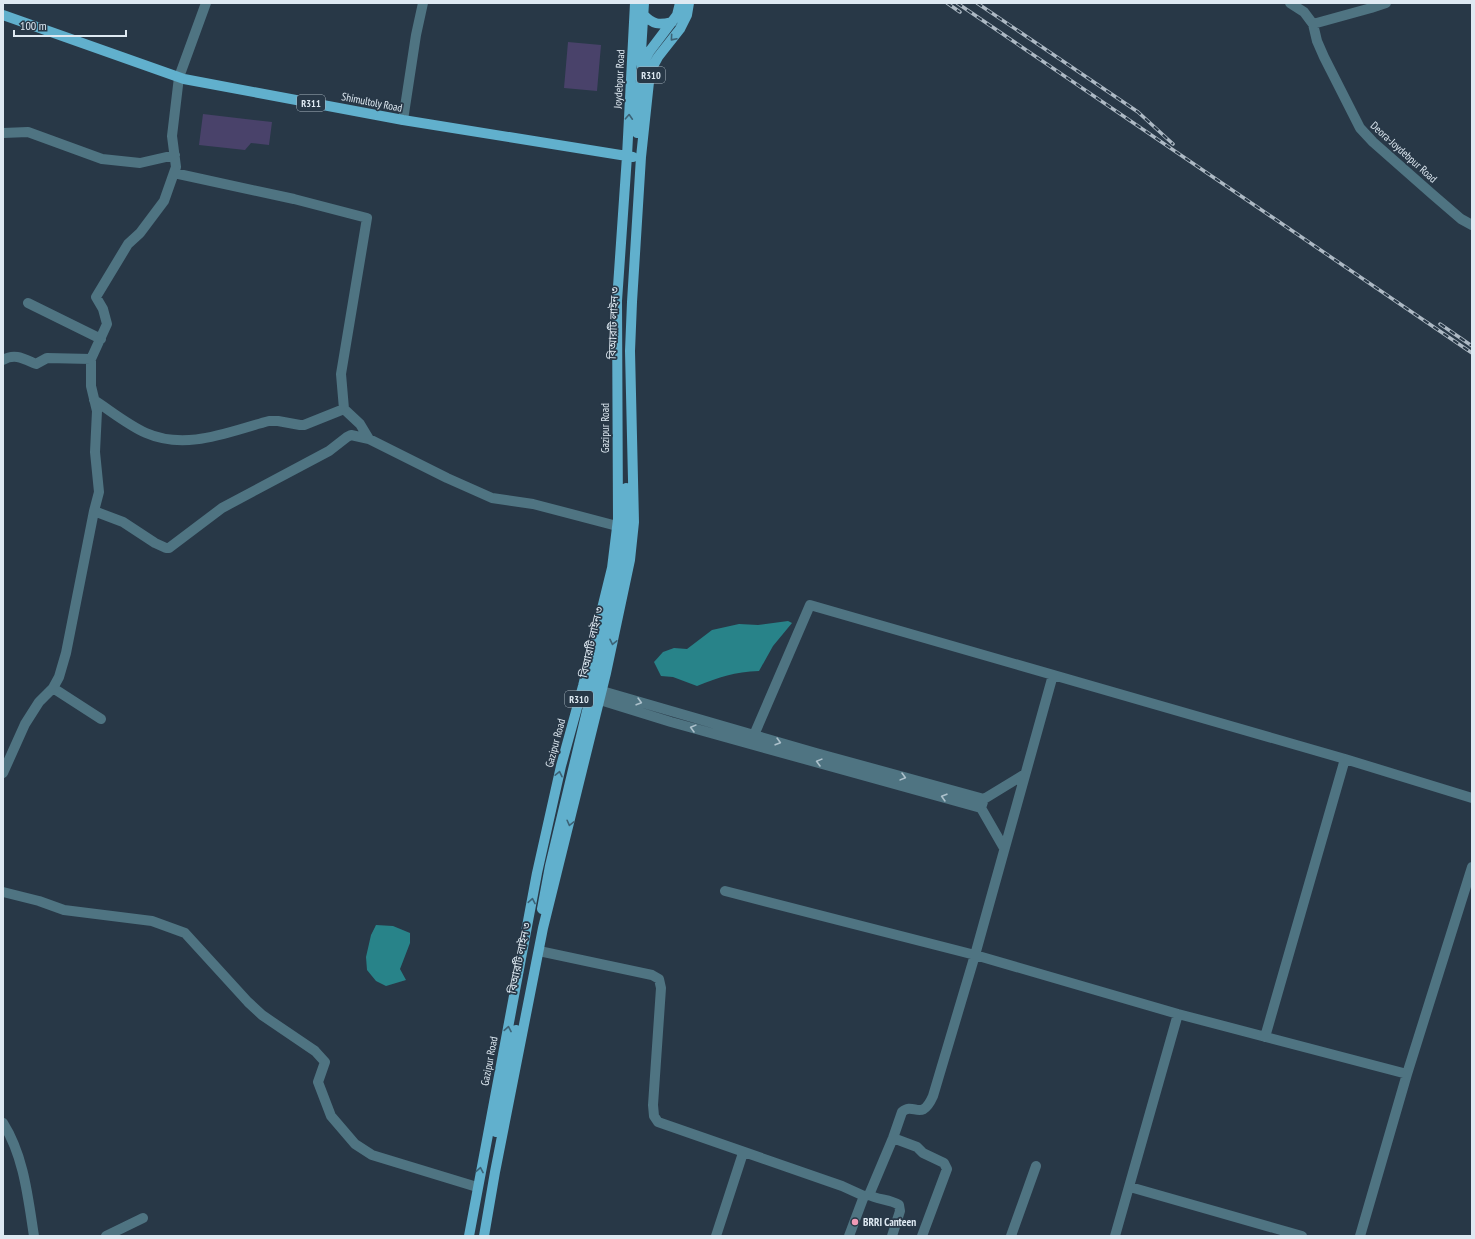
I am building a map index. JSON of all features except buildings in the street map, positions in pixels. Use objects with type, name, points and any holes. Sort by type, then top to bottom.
[{"type":"main road","name":"Joydebpur Road","points":[[634,157],[635,3]]},
{"type":"main road","name":"বিআরটি লাইন ৩","points":[[477,1236],[505,1083],[550,866],[620,573],[625,545],[627,523],[624,352],[625,301],[634,157],[642,68],[641,52],[644,3]]},
{"type":"main road","name":"বিআরটি লাইন ৩","points":[[642,68],[649,52],[677,15],[680,3]]},
{"type":"main road","name":"R310","points":[[484,1236],[495,1172],[539,951],[601,696],[630,560],[634,522],[630,351],[634,157],[652,68],[658,57],[680,29],[687,15],[689,3]]},
{"type":"main road","points":[[643,14],[654,24],[672,22]]},
{"type":"main road","name":"Shimultoly Road","points":[[3,15],[179,77],[403,120],[634,157]]},
{"type":"main road","name":"Gazipur Road","points":[[469,1236],[477,1187],[539,865],[561,766],[583,686],[612,568],[617,526],[617,301],[634,157]]},
{"type":"street","points":[[3,773],[25,724],[39,702],[53,688],[59,677],[66,653],[99,492],[95,452],[97,411],[91,386],[91,359],[107,324],[103,308],[96,297],[128,244],[140,233],[164,201],[176,167],[172,136],[179,77],[206,3]]},
{"type":"street","points":[[403,120],[416,35],[424,3]]},
{"type":"street","name":"Deora-Joydebpur Road","points":[[1290,3],[1304,12],[1313,24],[1324,57],[1360,128],[1377,146],[1461,219],[1472,226]]},
{"type":"street","points":[[1313,24],[1386,3]]},
{"type":"street","points":[[3,133],[28,132],[102,159],[140,164],[175,155]]},
{"type":"street","points":[[174,173],[294,199],[367,218],[341,374],[344,409],[360,424],[369,439]]},
{"type":"street","points":[[28,303],[101,339]]},
{"type":"street","points":[[3,360],[12,356],[18,356],[36,364],[47,358],[91,359]]},
{"type":"street","points":[[94,400],[130,425],[147,434],[170,440],[216,436],[270,421],[304,425],[344,409]]},
{"type":"street","points":[[94,511],[123,522],[160,546],[169,548],[222,508],[323,454],[351,435],[369,439],[447,478],[492,498],[533,504],[617,526]]},
{"type":"street","points":[[754,735],[810,604],[1346,759],[1472,798]]},
{"type":"street","points":[[849,1236],[893,1138],[902,1112],[909,1108],[921,1111],[925,1109],[929,1105],[933,1096],[975,955],[1052,675]]},
{"type":"street","points":[[53,688],[102,719]]},
{"type":"street","points":[[601,696],[754,735],[983,803],[1004,848]]},
{"type":"street","points":[[601,696],[671,722],[983,803],[1025,774]]},
{"type":"street","points":[[1265,1037],[1346,759]]},
{"type":"street","points":[[1360,1236],[1407,1074],[1472,868]]},
{"type":"street","points":[[725,891],[975,955],[1178,1014],[1407,1074]]},
{"type":"street","points":[[3,892],[39,901],[64,910],[152,921],[185,933],[262,1015],[315,1051],[325,1062],[318,1082],[331,1116],[355,1144],[372,1155],[477,1187]]},
{"type":"street","points":[[539,951],[652,975],[659,979],[661,988],[653,1105],[654,1116],[658,1122],[842,1186],[866,1196],[895,1202],[899,1205],[900,1211],[892,1236]]},
{"type":"street","points":[[1115,1236],[1178,1014]]},
{"type":"street","points":[[3,1123],[10,1134],[22,1170],[34,1236]]},
{"type":"street","points":[[893,1138],[917,1147],[924,1153],[944,1163],[947,1169],[922,1236]]},
{"type":"street","points":[[716,1236],[743,1152]]},
{"type":"street","points":[[1011,1236],[1036,1166]]},
{"type":"street","points":[[1130,1186],[1302,1236]]},
{"type":"street","points":[[106,1236],[143,1218]]},
{"type":"shaded area","points":[[568,42],[601,45],[597,91],[564,88]]},
{"type":"shaded area","points":[[203,114],[272,122],[269,145],[251,143],[245,150],[199,145]]},
{"type":"shaded area","points":[[788,621],[792,623],[773,646],[759,671],[742,672],[697,686],[673,677],[661,676],[654,662],[663,652],[674,648],[687,649],[712,630],[739,624],[758,625]]},
{"type":"shaded area","points":[[376,925],[393,926],[410,933],[410,943],[400,969],[406,980],[386,986],[376,981],[367,970],[366,957],[371,935]]},
{"type":"railway","points":[[947,3],[960,12]]},
{"type":"railway","points":[[957,3],[1472,353]]},
{"type":"railway","points":[[977,3],[1138,112],[1173,144]]},
{"type":"railway","points":[[1440,324],[1472,346]]},
{"type":"place","name":"BRRI Canteen","points":[[855,1222]]}]
